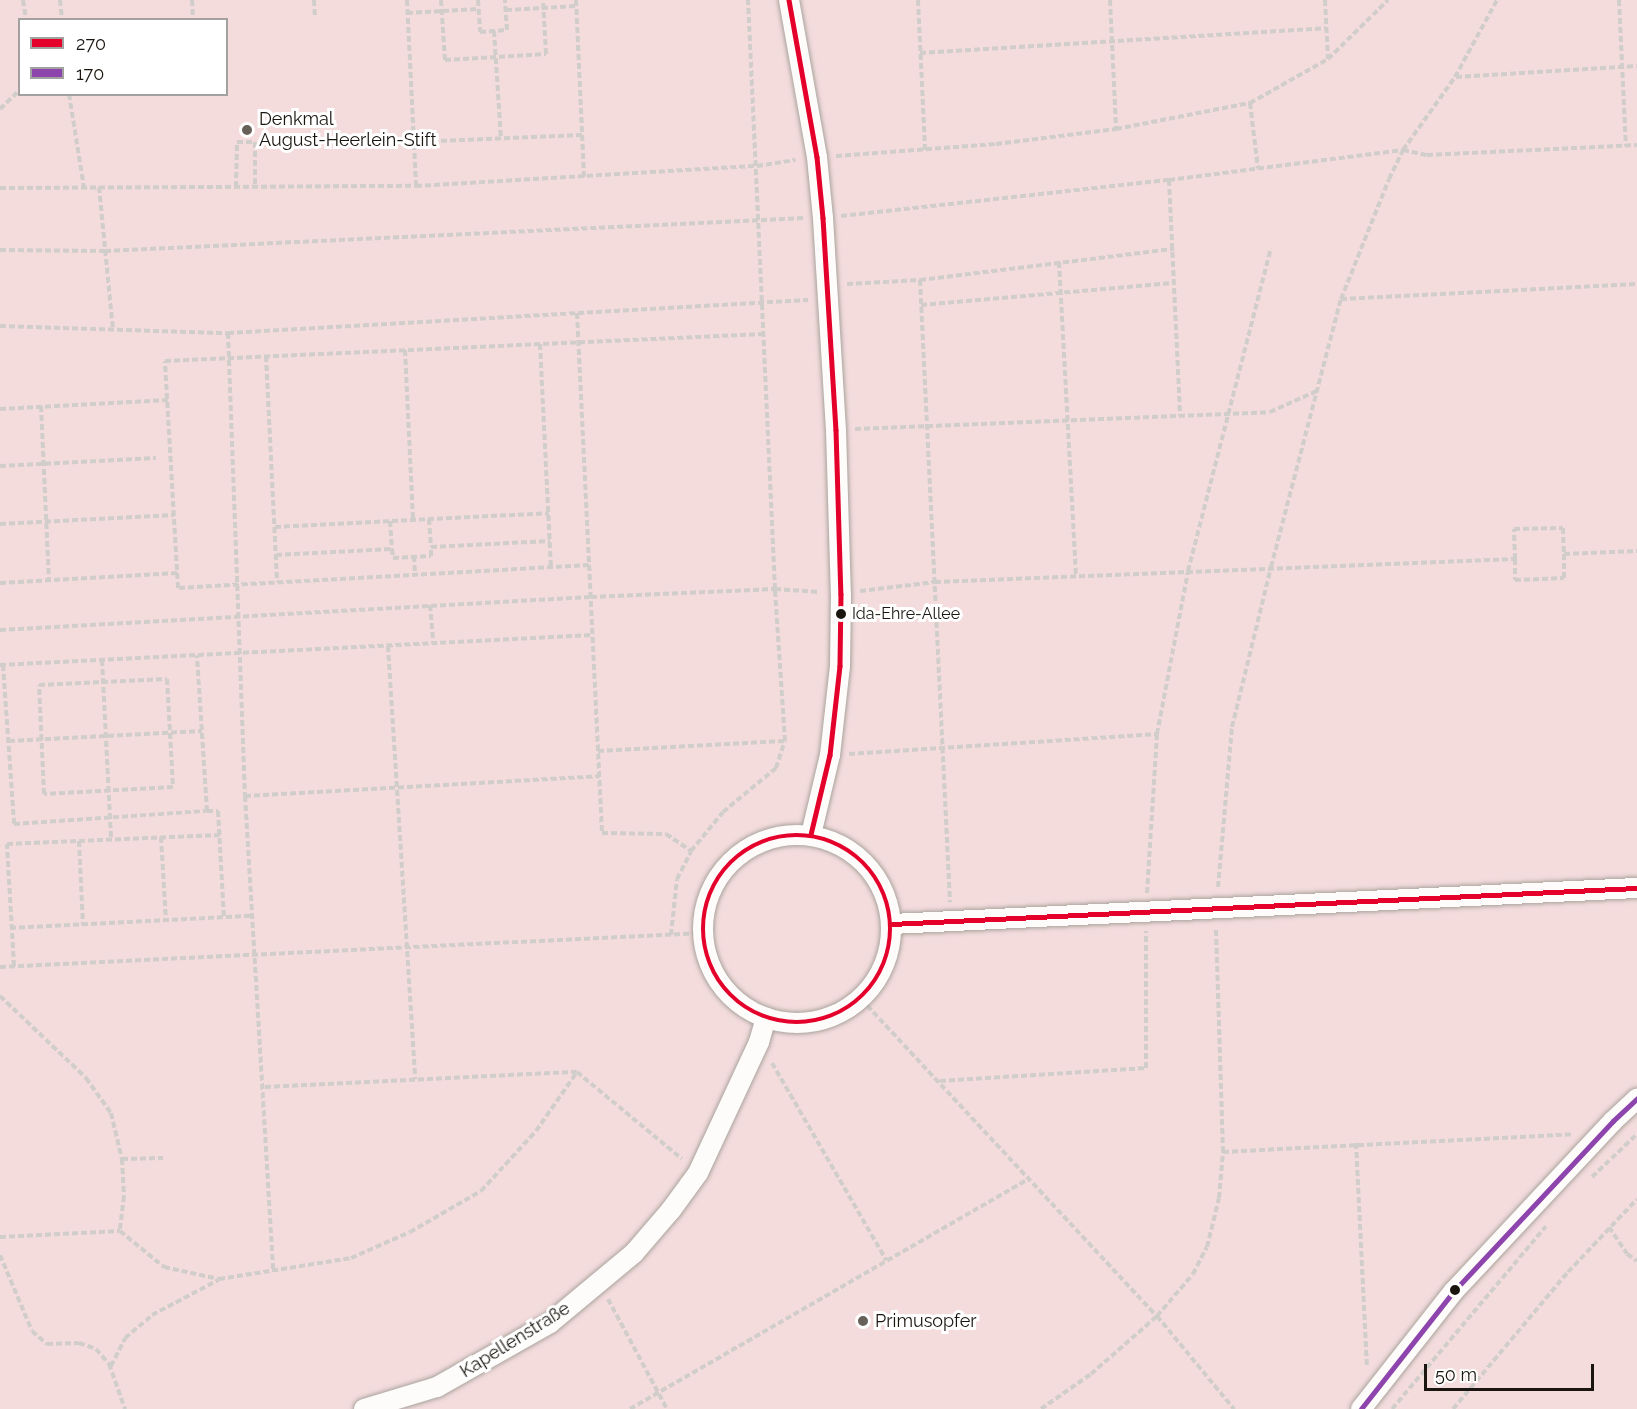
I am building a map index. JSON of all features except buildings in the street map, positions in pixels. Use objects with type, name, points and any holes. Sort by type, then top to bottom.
[{"type":"street","points":[[789,0],[817,157],[823,218],[836,430],[841,594],[840,666],[830,755],[811,835]]},
{"type":"street","points":[[811,835],[841,845],[867,865],[884,892],[892,924],[889,951],[879,977],[861,999],[840,1013],[816,1022],[791,1024],[766,1018],[741,1005],[720,985],[707,959],[703,933],[707,898],[723,870],[747,848],[778,836],[811,835]]},
{"type":"street","points":[[892,924],[1637,888]]},
{"type":"street","name":"Kapellenstraße","points":[[364,1409],[437,1387],[550,1323],[599,1284],[641,1245],[672,1210],[698,1173],[759,1042],[766,1018]]},
{"type":"street","points":[[1365,1404],[1453,1292],[1603,1132],[1637,1099]]},
{"type":"path","points":[[23,0],[26,18]]},
{"type":"path","points":[[60,0],[62,18]]},
{"type":"path","points":[[192,0],[193,18]]},
{"type":"path","points":[[314,0],[315,17]]},
{"type":"path","points":[[407,0],[416,186]]},
{"type":"path","points":[[441,0],[445,60],[546,54],[543,0]]},
{"type":"path","points":[[478,0],[480,32],[507,30],[505,0]]},
{"type":"path","points":[[576,0],[584,177]]},
{"type":"path","points":[[672,935],[677,879],[691,851],[723,812],[776,768],[785,741],[775,589],[764,302],[748,0]]},
{"type":"path","points":[[918,0],[925,150]]},
{"type":"path","points":[[1110,0],[1116,129]]},
{"type":"path","points":[[1325,0],[1328,59]]},
{"type":"path","points":[[0,188],[416,186],[757,166],[817,157],[925,150],[1116,129],[1250,103],[1328,59],[1389,0]]},
{"type":"path","points":[[1041,1409],[1091,1374],[1157,1316],[1193,1274],[1207,1247],[1219,1198],[1223,1152],[1216,907],[1233,727],[1341,299],[1389,178],[1403,150],[1455,77],[1497,0]]},
{"type":"path","points":[[1619,0],[1626,146]]},
{"type":"path","points":[[506,10],[576,6]]},
{"type":"path","points":[[407,14],[479,9]]},
{"type":"path","points":[[920,53],[1326,28]]},
{"type":"path","points":[[495,31],[501,139]]},
{"type":"path","points":[[1455,77],[1637,66]]},
{"type":"path","points":[[0,109],[18,92]]},
{"type":"path","points":[[69,96],[84,188]]},
{"type":"path","points":[[1250,103],[1258,169]]},
{"type":"path","points":[[414,142],[583,135]]},
{"type":"path","points":[[236,187],[237,142],[255,142],[255,188]]},
{"type":"path","points":[[0,250],[105,251],[823,218],[1169,180],[1403,150],[1427,154],[1637,146]]},
{"type":"path","points":[[1169,180],[1180,416]]},
{"type":"path","points":[[99,187],[113,330]]},
{"type":"path","points":[[940,1081],[1146,1068],[1146,911],[1157,734],[1188,571],[1271,248]]},
{"type":"path","points":[[0,327],[228,333],[764,302],[1059,262],[1174,249]]},
{"type":"path","points":[[1059,262],[1076,576]]},
{"type":"path","points":[[920,280],[951,920]]},
{"type":"path","points":[[921,305],[1175,283]]},
{"type":"path","points":[[1341,299],[1637,284]]},
{"type":"path","points":[[577,313],[602,833],[666,834],[691,851]]},
{"type":"path","points":[[228,333],[245,796],[251,916],[264,1087],[273,1271]]},
{"type":"path","points":[[589,566],[178,588],[165,361],[765,334]]},
{"type":"path","points":[[540,344],[551,567]]},
{"type":"path","points":[[405,350],[413,520]]},
{"type":"path","points":[[266,356],[277,582]]},
{"type":"path","points":[[836,430],[1270,412],[1317,391]]},
{"type":"path","points":[[0,409],[168,399]]},
{"type":"path","points":[[41,406],[49,580]]},
{"type":"path","points":[[0,466],[156,458]]},
{"type":"path","points":[[274,527],[549,513]]},
{"type":"path","points":[[0,524],[174,515]]},
{"type":"path","points":[[390,521],[393,558],[431,556],[429,519]]},
{"type":"path","points":[[431,547],[550,541]]},
{"type":"path","points":[[276,555],[392,549]]},
{"type":"path","points":[[1515,559],[1515,579],[1564,578],[1564,554]]},
{"type":"path","points":[[414,556],[415,574]]},
{"type":"path","points":[[0,583],[178,573]]},
{"type":"path","points":[[430,605],[433,644]]},
{"type":"path","points":[[224,917],[218,811],[14,824],[2,665],[593,635]]},
{"type":"path","points":[[388,646],[405,948],[415,1079]]},
{"type":"path","points":[[196,656],[207,811]]},
{"type":"path","points":[[102,660],[111,840]]},
{"type":"path","points":[[167,679],[170,733],[172,787],[44,794],[39,685],[167,679]]},
{"type":"path","points":[[9,741],[202,731]]},
{"type":"path","points":[[830,755],[1157,734]]},
{"type":"path","points":[[598,751],[785,741]]},
{"type":"path","points":[[245,796],[599,776]]},
{"type":"path","points":[[14,966],[10,928],[7,844],[220,835]]},
{"type":"path","points":[[161,837],[166,920]]},
{"type":"path","points":[[79,841],[83,925]]},
{"type":"path","points":[[10,928],[251,916]]},
{"type":"path","points":[[0,967],[703,933]]},
{"type":"path","points":[[0,996],[86,1078],[111,1113],[122,1159],[124,1196],[120,1231]]},
{"type":"path","points":[[861,999],[1157,1316],[1234,1409]]},
{"type":"path","points":[[759,1042],[886,1260]]},
{"type":"path","points":[[264,1087],[578,1072],[698,1173]]},
{"type":"path","points":[[110,1367],[125,1338],[152,1315],[219,1279],[351,1258],[410,1232],[481,1191],[536,1131],[578,1072]]},
{"type":"path","points":[[1223,1152],[1356,1143],[1603,1132]]},
{"type":"path","points":[[1586,1183],[1637,1134]]},
{"type":"path","points":[[1356,1143],[1365,1404]]},
{"type":"path","points":[[122,1159],[163,1158]]},
{"type":"path","points":[[630,1409],[1030,1178]]},
{"type":"path","points":[[1453,1409],[1609,1227],[1637,1198]]},
{"type":"path","points":[[1392,1409],[1554,1217]]},
{"type":"path","points":[[1609,1227],[1627,1254],[1637,1261]]},
{"type":"path","points":[[0,1237],[120,1231],[164,1267],[219,1279]]},
{"type":"path","points":[[0,1255],[32,1331],[47,1344],[79,1343],[96,1349],[110,1367],[125,1409]]},
{"type":"path","points":[[599,1284],[667,1409]]},
{"type":"shaded area","points":[[0,0],[1637,0],[1637,1409],[0,1409]]},
{"type":"transit line","name":"270","points":[[789,0],[817,157],[823,218],[836,430],[841,594],[840,666],[830,755],[811,835]]},
{"type":"transit line","name":"270","points":[[797,835],[833,842],[857,856],[870,869],[884,893],[891,929],[884,965],[870,989],[857,1002],[833,1016],[797,1023],[761,1016],[737,1002],[724,989],[710,965],[703,929],[710,893],[724,869],[737,856],[761,842],[797,835]]},
{"type":"transit line","name":"270","points":[[892,924],[1637,888]]},
{"type":"transit line","name":"170","points":[[1361,1409],[1453,1292],[1613,1121],[1637,1099]]},
{"type":"place","name":"Denkmal August-Heerlein-Stift","points":[[247,130]]},
{"type":"place","name":"Ida-Ehre-Allee","points":[[841,614]]},
{"type":"place","name":"Primusopfer","points":[[863,1321]]}]
